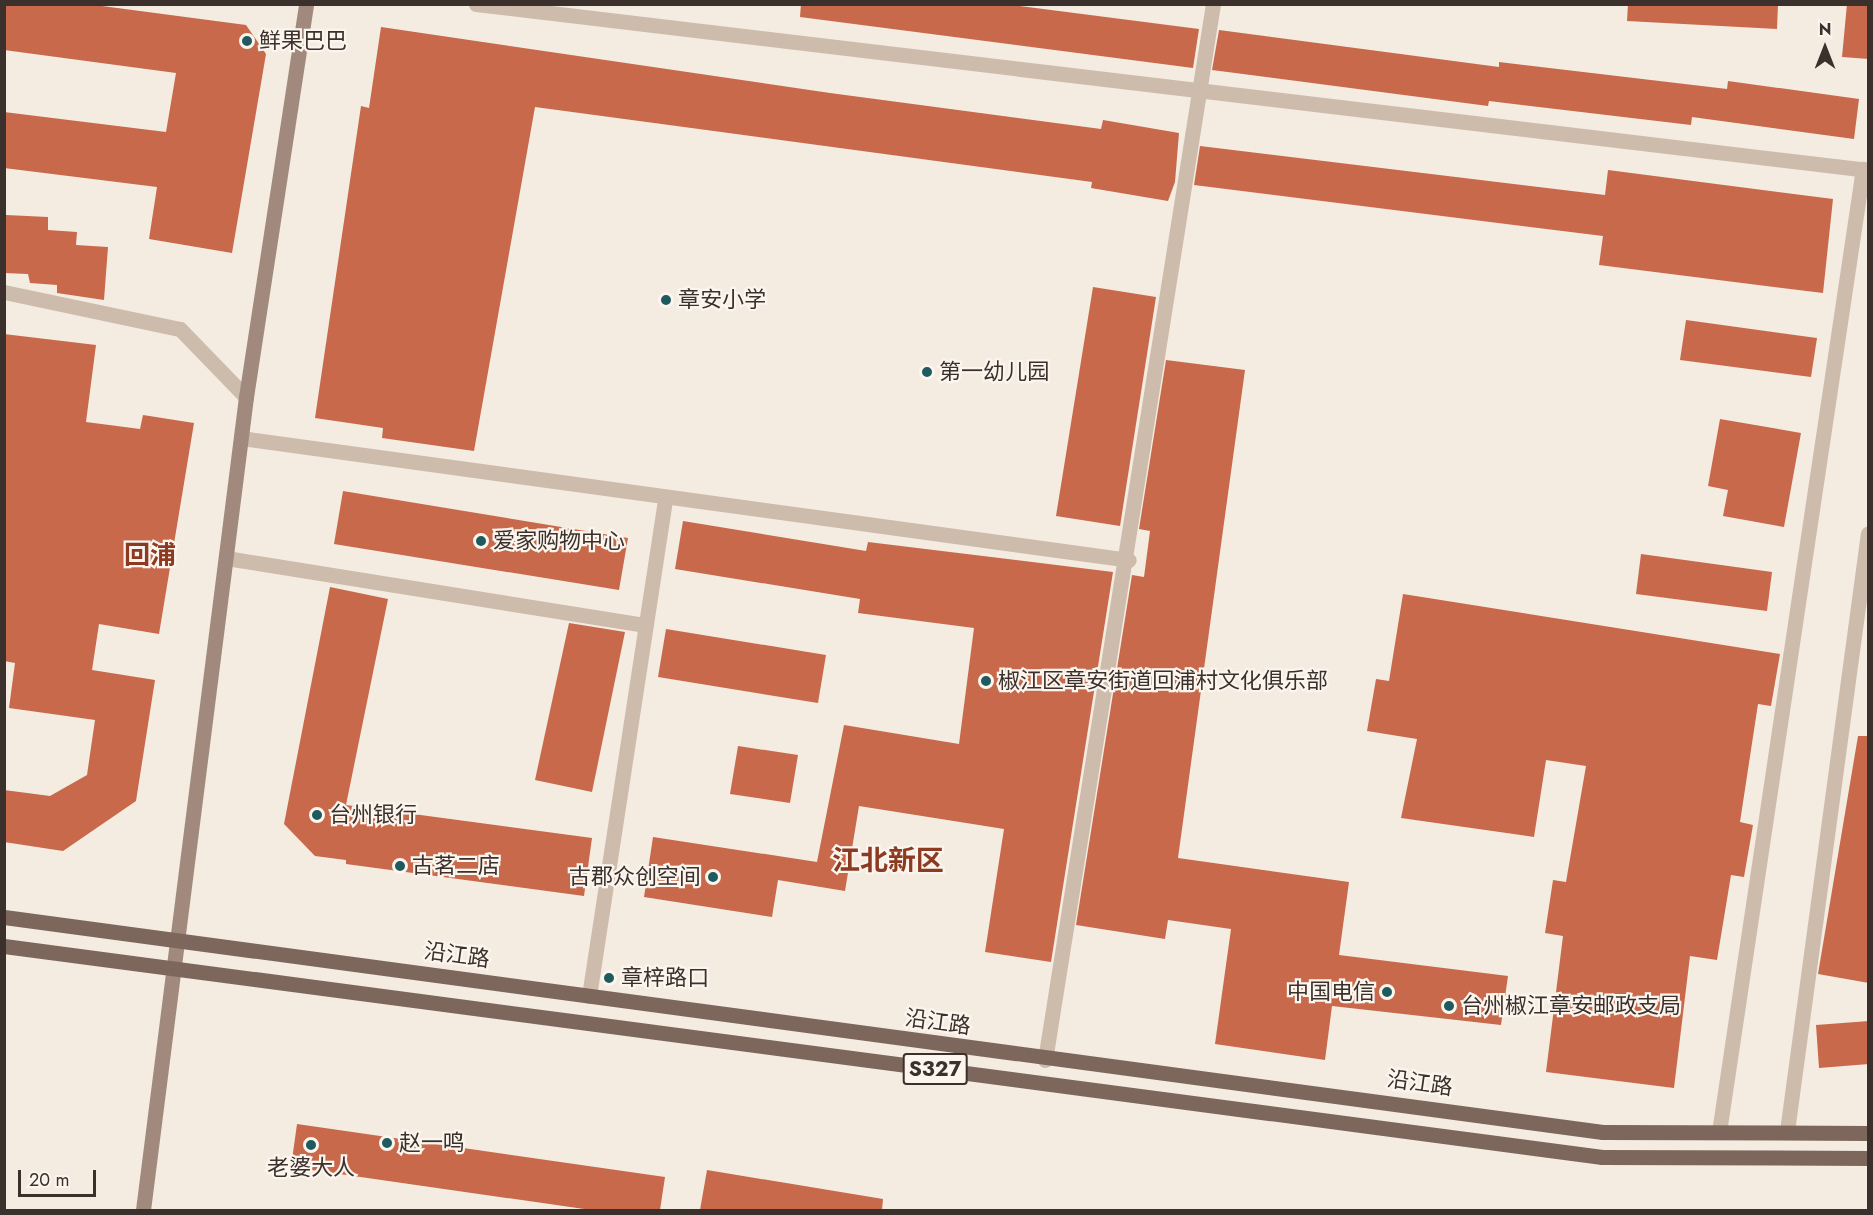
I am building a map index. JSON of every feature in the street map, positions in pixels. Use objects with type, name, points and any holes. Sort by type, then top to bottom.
[{"type":"main road","name":"沿江路","points":[[4,917],[178,939],[1045,1060],[1603,1132],[1869,1133]]},
{"type":"main road","name":"沿江路","points":[[4,946],[1602,1157],[1869,1158]]},
{"type":"street","points":[[143,1210],[246,398],[306,4]]},
{"type":"street","points":[[476,4],[1201,93],[1866,170],[1719,1132]]},
{"type":"street","points":[[1045,1060],[1129,560],[1214,4]]},
{"type":"street","points":[[4,292],[180,329],[246,398]]},
{"type":"street","points":[[241,438],[665,500],[1129,560]]},
{"type":"street","points":[[589,996],[665,500]]},
{"type":"street","points":[[1787,1131],[1869,533]]},
{"type":"street","points":[[226,558],[646,625]]},
{"type":"building","points":[[4,4],[87,4],[246,25],[266,54],[232,253],[149,239],[157,187],[4,168],[4,112],[166,132],[176,73],[4,50]]},
{"type":"building","points":[[801,4],[1005,4],[1199,29],[1193,68],[800,17]]},
{"type":"building","points":[[1628,4],[1778,4],[1777,29],[1627,21]]},
{"type":"building","points":[[1847,4],[1869,4],[1869,59],[1842,57]]},
{"type":"building","points":[[381,27],[830,93],[1101,129],[1103,120],[1179,133],[1175,182],[1168,201],[1091,188],[1092,182],[535,107],[474,451],[382,438],[383,428],[315,418],[361,106],[369,108]]},
{"type":"building","points":[[1219,30],[1499,67],[1499,62],[1727,89],[1728,81],[1859,99],[1854,139],[1692,117],[1691,125],[1489,101],[1488,106],[1212,70]]},
{"type":"building","points":[[1200,146],[1605,195],[1608,170],[1833,199],[1823,293],[1599,265],[1603,236],[1194,185]]},
{"type":"building","points":[[6,215],[48,217],[48,230],[77,232],[76,245],[108,247],[104,300],[57,293],[57,285],[30,283],[28,274],[4,273]]},
{"type":"building","points":[[1093,287],[1156,297],[1120,526],[1056,516]]},
{"type":"building","points":[[1686,320],[1817,338],[1811,377],[1680,360]]},
{"type":"building","points":[[4,334],[96,345],[86,422],[140,429],[143,415],[194,423],[159,634],[99,624],[92,670],[155,680],[136,801],[63,851],[4,842],[4,790],[50,796],[87,775],[95,720],[9,708],[15,663],[4,661]]},
{"type":"building","points":[[1166,360],[1245,370],[1178,858],[1349,882],[1339,955],[1508,976],[1501,1025],[1332,1006],[1325,1060],[1215,1044],[1231,929],[1168,920],[1165,939],[1076,925],[1132,575],[1144,577],[1150,531],[1139,529]]},
{"type":"building","points":[[1720,419],[1801,433],[1784,527],[1723,516],[1728,490],[1708,486]]},
{"type":"building","name":"爱家购物中心","points":[[343,491],[628,538],[619,590],[334,544]]},
{"type":"building","points":[[683,521],[866,551],[868,542],[1113,572],[1051,962],[985,952],[1004,829],[859,806],[845,891],[778,880],[772,917],[644,897],[653,837],[817,862],[844,725],[959,744],[974,628],[858,613],[860,599],[675,569]]},
{"type":"building","points":[[1641,554],[1772,572],[1767,611],[1636,594]]},
{"type":"building","points":[[330,587],[388,599],[346,805],[592,838],[584,896],[346,864],[346,860],[315,856],[284,824]]},
{"type":"building","points":[[1403,594],[1780,654],[1771,706],[1758,704],[1740,822],[1753,825],[1744,877],[1731,875],[1717,960],[1690,956],[1674,1088],[1546,1072],[1563,936],[1545,933],[1553,880],[1566,882],[1586,766],[1546,760],[1534,837],[1401,818],[1417,739],[1367,731],[1376,679],[1389,681]]},
{"type":"building","points":[[569,623],[625,632],[592,792],[535,780]]},
{"type":"building","points":[[666,629],[826,655],[818,703],[658,677]]},
{"type":"building","points":[[1858,736],[1869,736],[1869,983],[1818,974]]},
{"type":"building","points":[[738,746],[798,755],[790,803],[730,794]]},
{"type":"building","points":[[1869,1021],[1869,1064],[1819,1068],[1816,1025]]},
{"type":"building","points":[[297,1124],[665,1177],[660,1210],[591,1210],[291,1167]]},
{"type":"building","points":[[707,1170],[883,1199],[882,1210],[700,1210]]},
{"type":"place","name":"鲜果巴巴","points":[[247,41]]},
{"type":"place","name":"章安小学","points":[[666,300]]},
{"type":"place","name":"第一幼儿园","points":[[927,372]]},
{"type":"place","name":"爱家购物中心","points":[[481,541]]},
{"type":"place","name":"椒江区章安街道回浦村文化俱乐部","points":[[986,681]]},
{"type":"place","name":"台州银行","points":[[317,815]]},
{"type":"place","name":"古茗二店","points":[[400,866]]},
{"type":"place","name":"古郡众创空间","points":[[713,877]]},
{"type":"place","name":"章梓路口","points":[[609,978]]},
{"type":"place","name":"中国电信","points":[[1387,992]]},
{"type":"place","name":"台州椒江章安邮政支局","points":[[1449,1006]]},
{"type":"place","name":"赵一鸣","points":[[387,1143]]},
{"type":"place","name":"老婆大人","points":[[311,1145]]},
{"type":"district","name":"回浦","points":[[150,556]]},
{"type":"district","name":"江北新区","points":[[888,861]]}]
